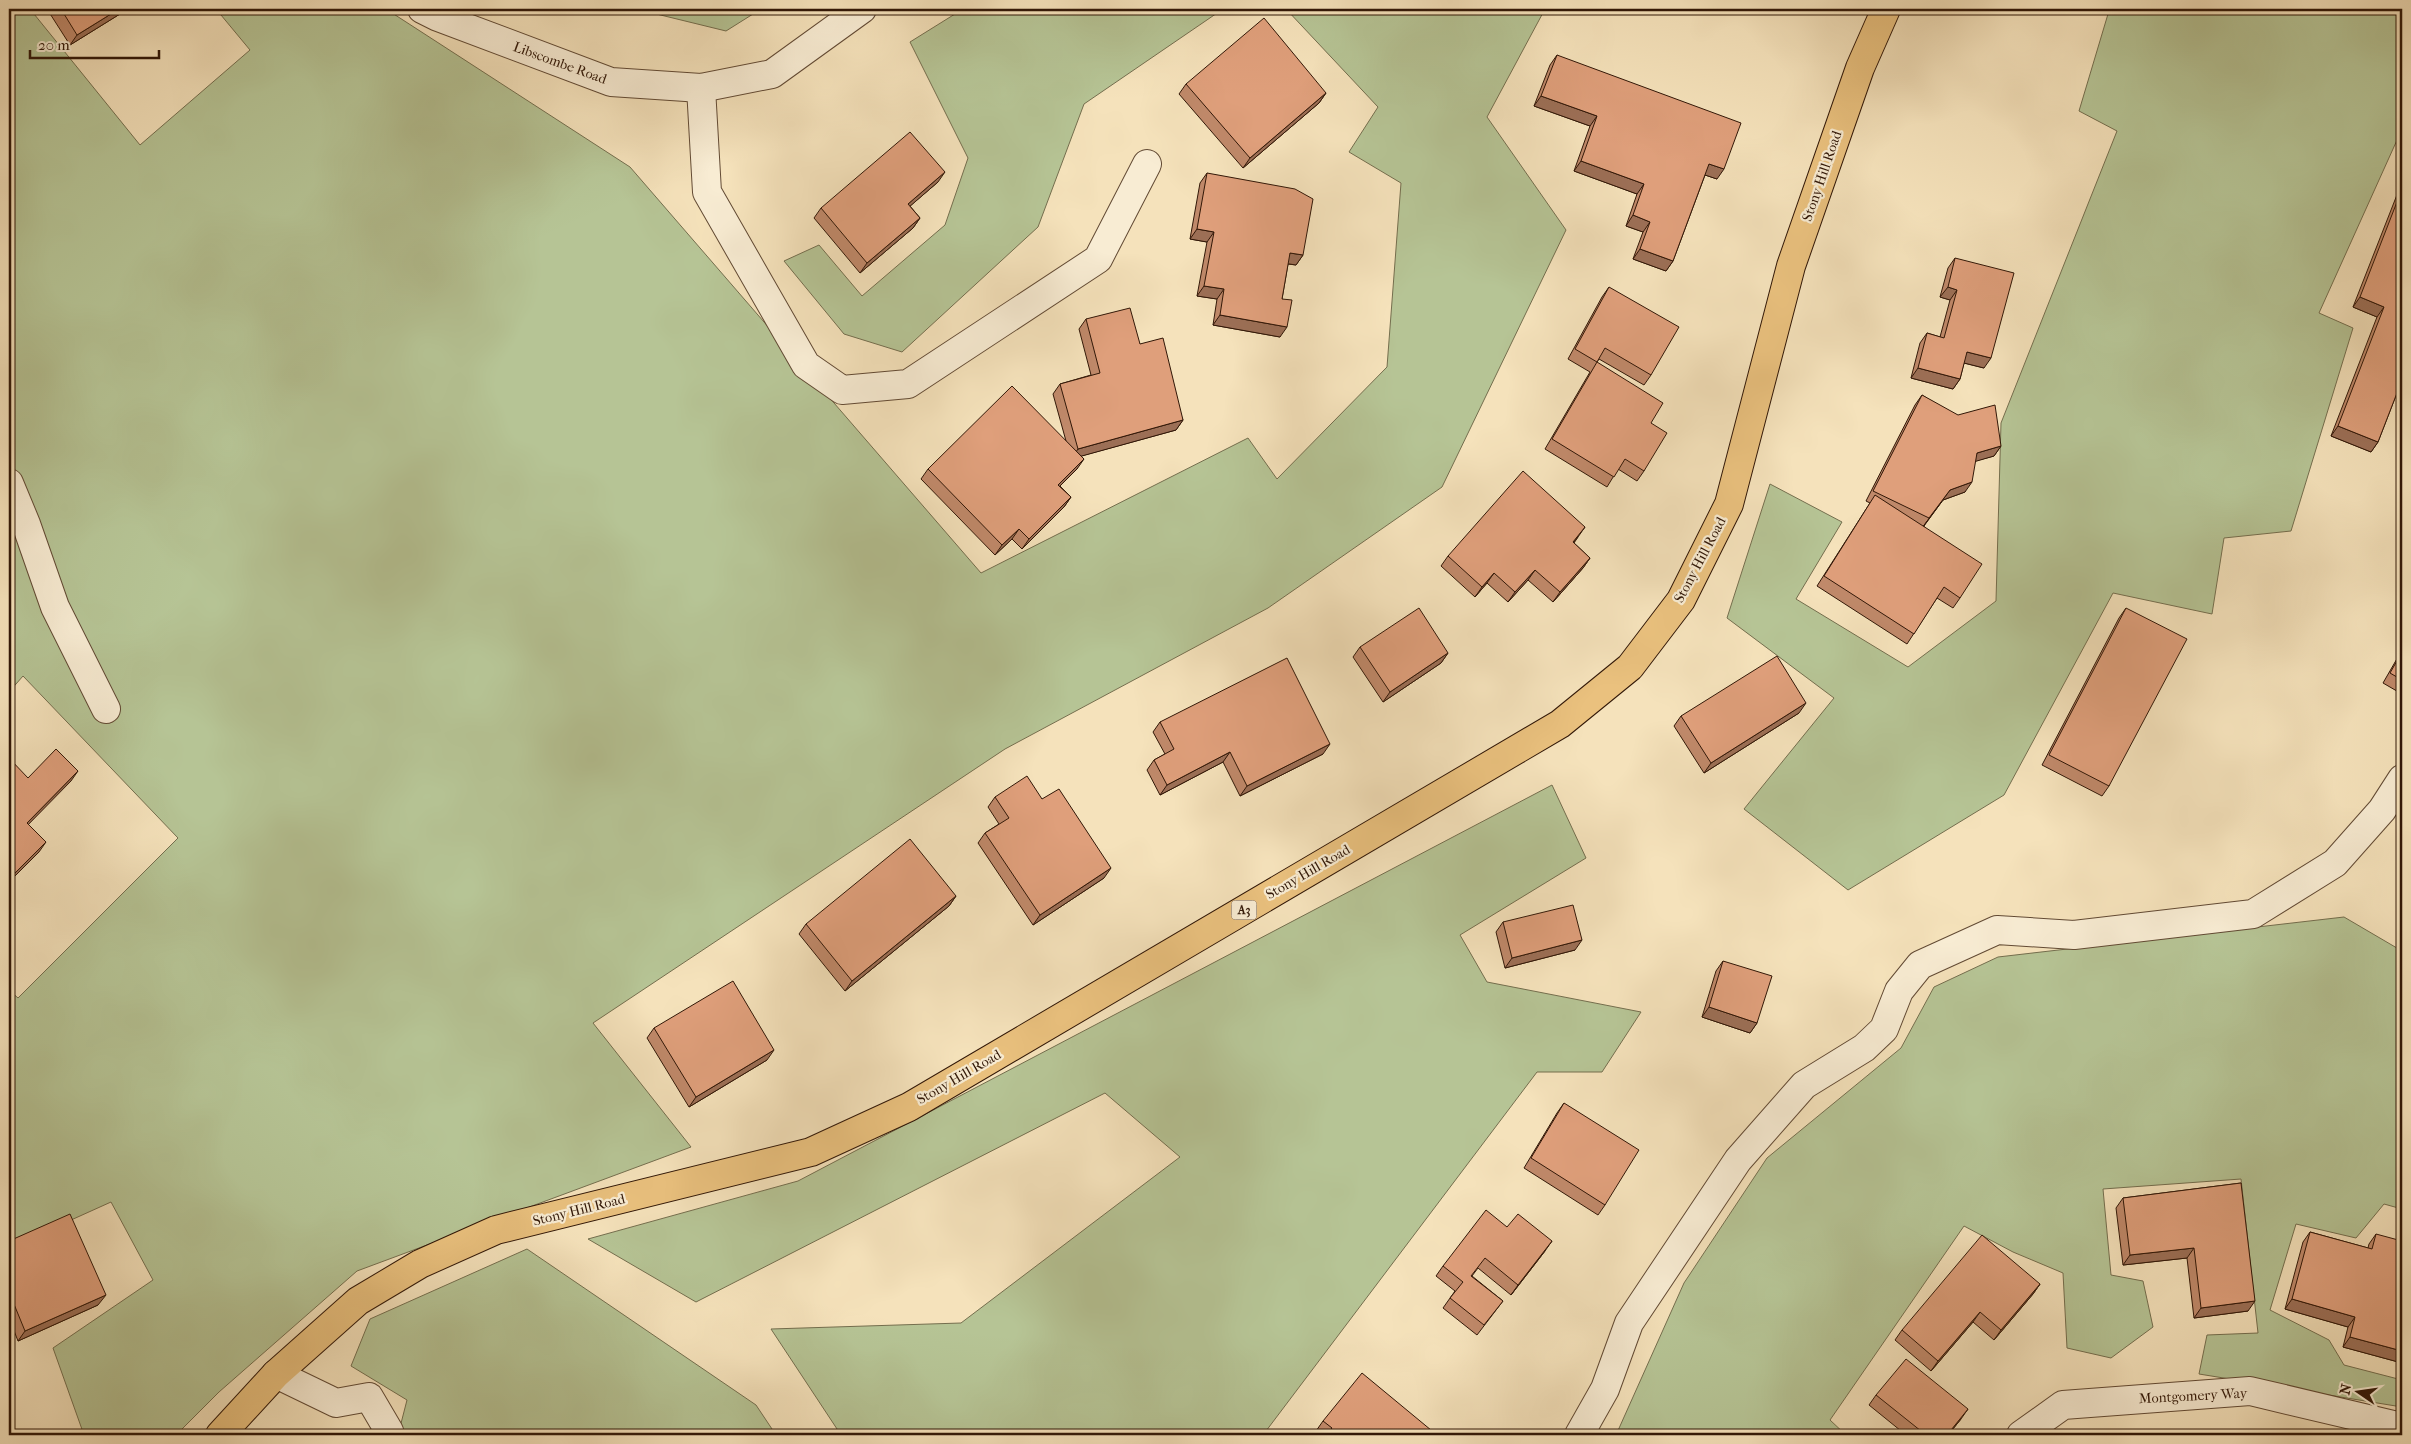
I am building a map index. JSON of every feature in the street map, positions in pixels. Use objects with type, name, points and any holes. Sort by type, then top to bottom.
[{"type":"main road","name":"Stony Hill Road","points":[[220,1435],[276,1374],[358,1300],[420,1264],[496,1230],[811,1152],[909,1107],[1560,724],[1630,667],[1680,600],[1729,504],[1791,266],[1860,68],[1886,9]]},
{"type":"street","name":"Libscombe Road","points":[[422,9],[438,17],[611,82],[701,88],[772,74],[862,9]]},
{"type":"street","points":[[701,88],[707,192],[806,364],[842,390],[908,384],[1098,258],[1147,164]]},
{"type":"street","points":[[9,483],[26,524],[55,607],[106,709]]},
{"type":"street","points":[[1579,1435],[1605,1389],[1629,1323],[1738,1160],[1804,1085],[1864,1048],[1884,1029],[1899,991],[1920,965],[1997,930],[2074,935],[2253,914],[2335,863],[2382,810],[2402,780]]},
{"type":"street","points":[[276,1374],[336,1403],[369,1396],[389,1431],[387,1435]]},
{"type":"street","name":"Montgomery Way","points":[[2021,1435],[2063,1405],[2250,1392],[2402,1427]]},
{"type":"green space","points":[[9,9],[30,9],[140,145],[250,50],[216,9],[386,9],[630,167],[981,573],[1248,438],[1277,479],[1387,367],[1401,183],[1349,152],[1378,107],[1286,9],[1545,9],[1487,117],[1566,230],[1442,487],[1268,608],[1005,749],[593,1023],[691,1147],[357,1271],[219,1392],[176,1435],[84,1435],[53,1348],[153,1280],[111,1202],[9,1248],[9,990],[18,998],[178,838],[23,676],[9,692]]},
{"type":"green space","points":[[636,9],[761,9],[726,31]]},
{"type":"green space","points":[[963,9],[1223,9],[1084,104],[1038,227],[902,352],[844,334],[784,261],[819,245],[862,296],[945,225],[968,158],[910,42]]},
{"type":"green space","points":[[2095,9],[2402,9],[2402,129],[2319,313],[2353,328],[2291,531],[2224,538],[2212,614],[2113,593],[2004,795],[1848,890],[1744,809],[1834,698],[1727,618],[1770,484],[1842,522],[1796,599],[1908,667],[1996,601],[2001,423],[2117,131],[2079,111],[2108,14]]},
{"type":"green space","points":[[1552,785],[1586,858],[1460,935],[1487,982],[1641,1012],[1602,1072],[1537,1072],[1263,1435],[841,1435],[771,1329],[961,1323],[1180,1157],[1105,1093],[696,1302],[588,1239],[798,1181]]},
{"type":"green space","points":[[2344,917],[2402,951],[2402,1209],[2384,1204],[2356,1238],[2296,1224],[2270,1310],[2329,1340],[2344,1365],[2402,1380],[2402,1407],[2199,1374],[2207,1335],[2258,1333],[2241,1179],[2103,1189],[2111,1275],[2143,1281],[2153,1327],[2111,1358],[2067,1348],[2063,1273],[2013,1252],[1964,1226],[1830,1420],[1846,1435],[1616,1435],[1684,1283],[1767,1158],[1901,1048],[1934,987],[1998,957]]},
{"type":"green space","points":[[527,1249],[756,1405],[776,1435],[398,1435],[407,1400],[351,1366],[370,1319]]},
{"type":"building","points":[[61,9],[119,9],[77,35]]},
{"type":"building","points":[[1264,18],[1326,93],[1250,158],[1186,84]]},
{"type":"building","points":[[1557,55],[1741,123],[1724,169],[1709,164],[1673,261],[1640,249],[1650,222],[1633,215],[1644,184],[1581,161],[1597,116],[1541,96]]},
{"type":"building","points":[[910,132],[945,172],[908,204],[920,218],[867,263],[821,208]]},
{"type":"building","points":[[1207,173],[1295,189],[1313,199],[1303,255],[1290,253],[1282,299],[1292,300],[1287,327],[1220,315],[1224,289],[1204,286],[1214,232],[1197,229]]},
{"type":"building","points":[[2402,189],[2402,380],[2378,442],[2338,426],[2384,307],[2360,297]]},
{"type":"building","points":[[1955,258],[2014,273],[1991,358],[1967,352],[1960,379],[1918,368],[1927,333],[1944,338],[1957,290],[1948,287]]},
{"type":"building","points":[[1609,287],[1679,327],[1651,375],[1605,348],[1597,362],[1575,349]]},
{"type":"building","points":[[1130,308],[1140,344],[1163,338],[1183,420],[1078,449],[1060,384],[1100,373],[1086,319]]},
{"type":"building","points":[[1597,362],[1663,403],[1651,423],[1667,433],[1644,471],[1625,459],[1614,477],[1552,439]]},
{"type":"building","points":[[1012,386],[1084,459],[1058,485],[1071,497],[1029,539],[1019,529],[1002,545],[928,469]]},
{"type":"building","points":[[1922,395],[1958,415],[1995,405],[2001,446],[1977,453],[1972,482],[1950,490],[1929,518],[1873,491]]},
{"type":"building","points":[[1523,471],[1585,527],[1573,542],[1590,558],[1560,592],[1535,570],[1515,592],[1494,573],[1482,587],[1448,556]]},
{"type":"building","points":[[1875,495],[1982,564],[1960,598],[1944,587],[1914,634],[1824,576]]},
{"type":"building","points":[[1419,608],[1448,653],[1390,692],[1360,647]]},
{"type":"building","points":[[2126,608],[2187,639],[2109,786],[2049,755]]},
{"type":"building","points":[[2402,652],[2402,680],[2390,673]]},
{"type":"building","points":[[1777,656],[1806,703],[1711,763],[1681,716]]},
{"type":"building","points":[[1287,658],[1330,744],[1247,786],[1230,752],[1167,785],[1154,760],[1174,749],[1160,722]]},
{"type":"building","points":[[56,749],[78,771],[27,823],[46,842],[11,877],[9,875],[9,758],[28,778]]},
{"type":"building","points":[[1027,776],[1042,799],[1059,789],[1111,868],[1040,915],[985,833],[1009,818],[995,797]]},
{"type":"building","points":[[910,839],[956,896],[852,981],[806,924]]},
{"type":"building","points":[[1573,905],[1582,940],[1512,958],[1503,922]]},
{"type":"building","points":[[1723,961],[1772,976],[1757,1023],[1709,1007]]},
{"type":"building","points":[[733,981],[774,1050],[696,1097],[654,1028]]},
{"type":"building","points":[[1564,1103],[1639,1150],[1605,1205],[1531,1158]]},
{"type":"building","points":[[2241,1183],[2255,1301],[2201,1308],[2194,1248],[2130,1255],[2123,1198]]},
{"type":"building","points":[[1486,1210],[1507,1227],[1518,1214],[1552,1241],[1518,1285],[1485,1258],[1471,1276],[1503,1301],[1484,1325],[1450,1298],[1463,1282],[1443,1266]]},
{"type":"building","points":[[70,1214],[106,1295],[25,1331],[9,1292],[9,1241]]},
{"type":"building","points":[[2310,1232],[2372,1249],[2376,1234],[2402,1241],[2402,1351],[2350,1337],[2355,1317],[2292,1299]]},
{"type":"building","points":[[1982,1235],[2040,1284],[2001,1330],[1980,1312],[1938,1361],[1902,1330]]},
{"type":"building","points":[[1906,1359],[1968,1409],[1947,1435],[1926,1435],[1876,1395]]},
{"type":"building","points":[[1362,1373],[1437,1435],[1326,1435],[1332,1428],[1323,1421]]}]
